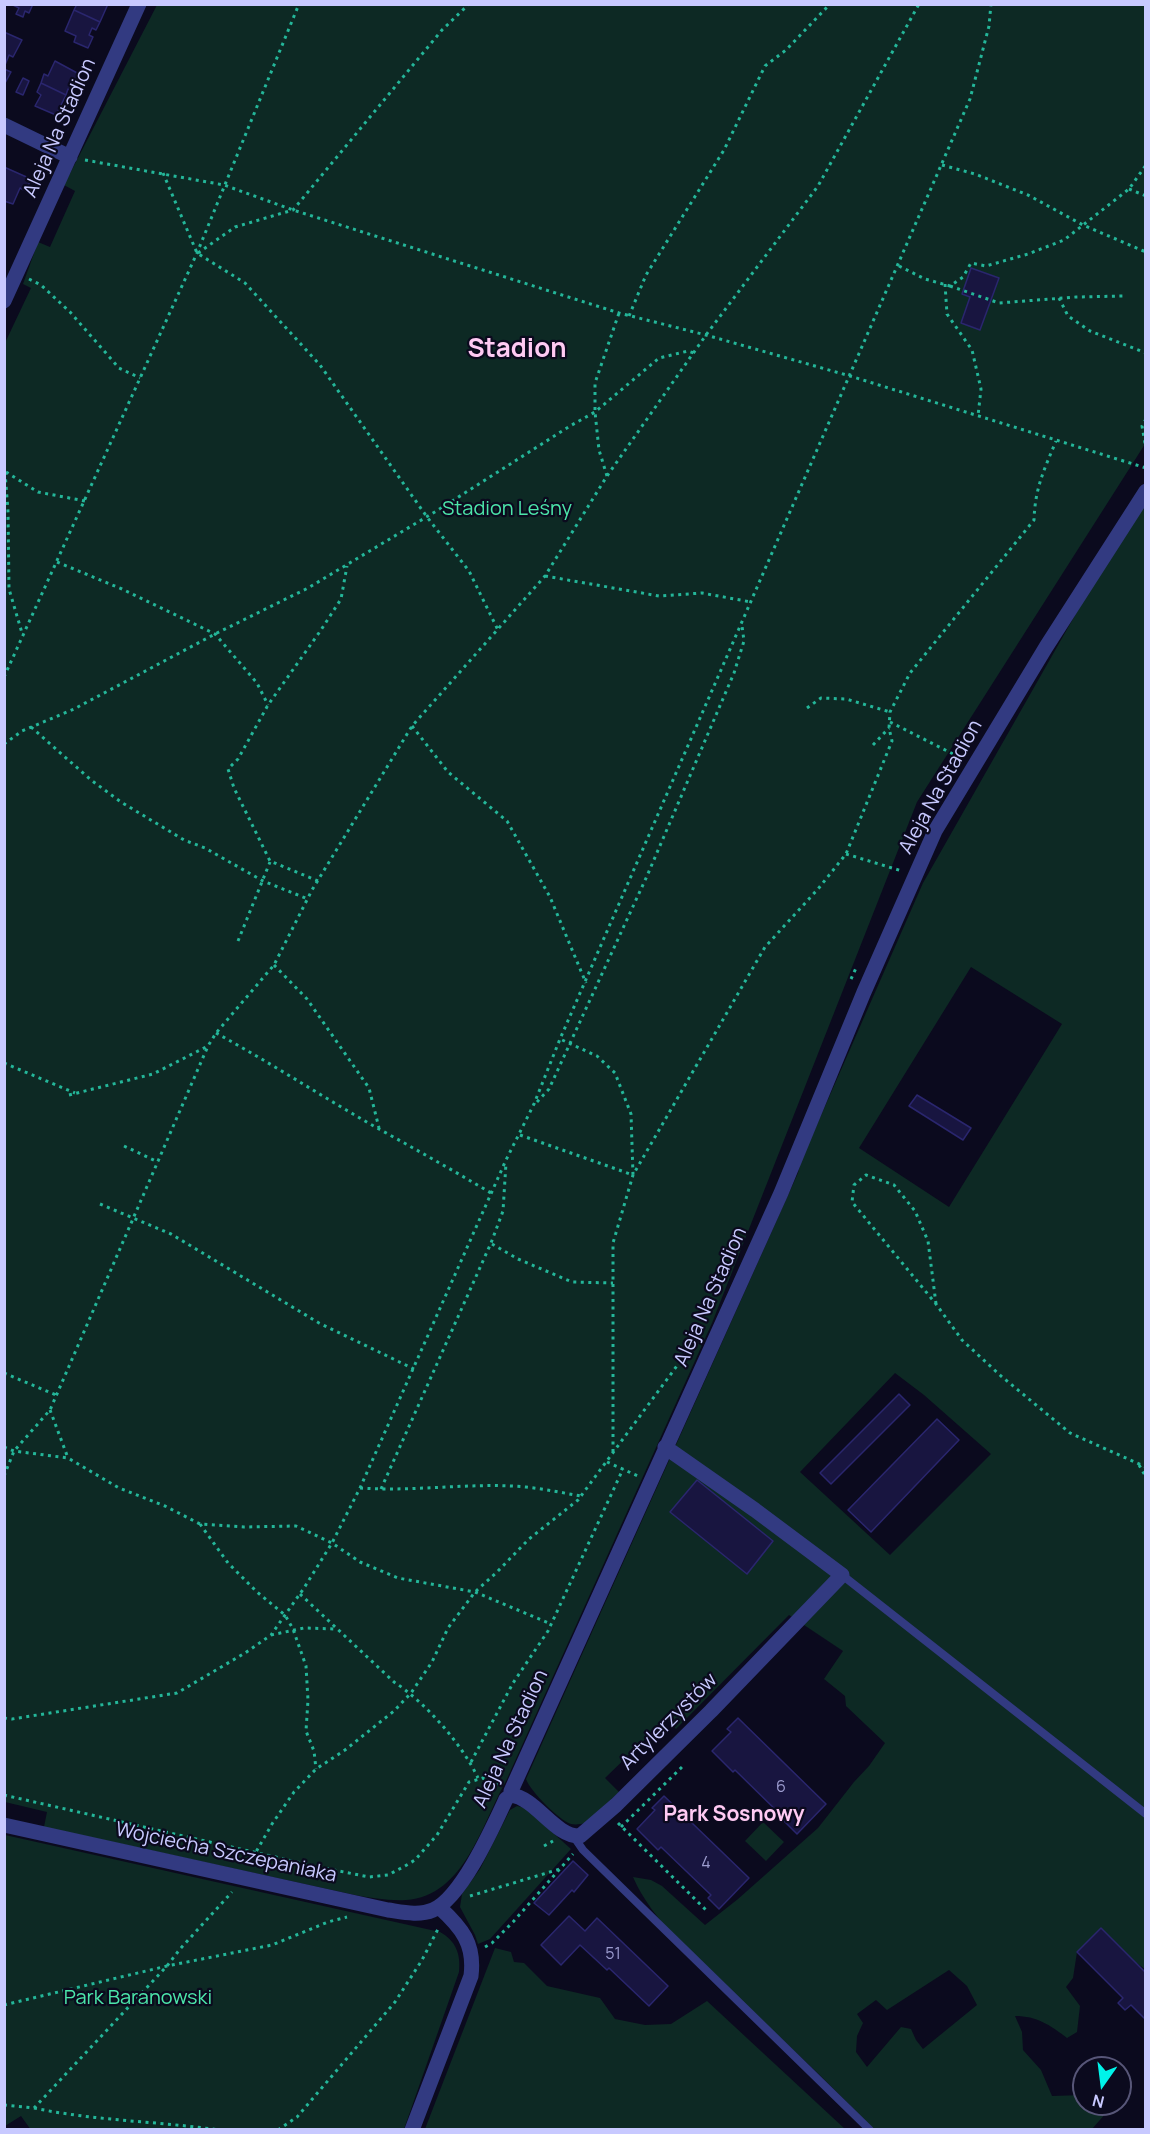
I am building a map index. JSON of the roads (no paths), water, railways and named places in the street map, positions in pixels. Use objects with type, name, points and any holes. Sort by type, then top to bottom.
[{"type":"street","name":"Aleja Na Stadion","points":[[4,301],[140,4]]},
{"type":"street","points":[[4,125],[70,157]]},
{"type":"street","name":"Aleja Na Stadion","points":[[443,1910],[488,1840],[506,1799],[511,1795],[665,1447],[781,1193],[864,992],[935,831],[1046,647],[1146,491]]},
{"type":"street","points":[[665,1447],[755,1509],[842,1575]]},
{"type":"street","name":"Artylerzystów","points":[[578,1840],[711,1711],[842,1575]]},
{"type":"street","points":[[511,1795],[526,1800],[578,1840]]},
{"type":"street","name":"Wojciecha Szczepaniaka","points":[[4,1825],[238,1884],[417,1913],[443,1910]]},
{"type":"street","points":[[412,2130],[471,1976],[470,1947],[464,1935],[443,1910]]},
{"type":"lane","points":[[842,1575],[1146,1814]]},
{"type":"lane","points":[[578,1840],[870,2130]]},
{"type":"district","name":"Stadion","points":[[517,350]]},
{"type":"district","name":"Park Sosnowy","points":[[734,1815]]},
{"type":"park label","name":"Stadion Leśny","points":[[507,509]]},
{"type":"park label","name":"Park Baranowski","points":[[138,1998]]}]
